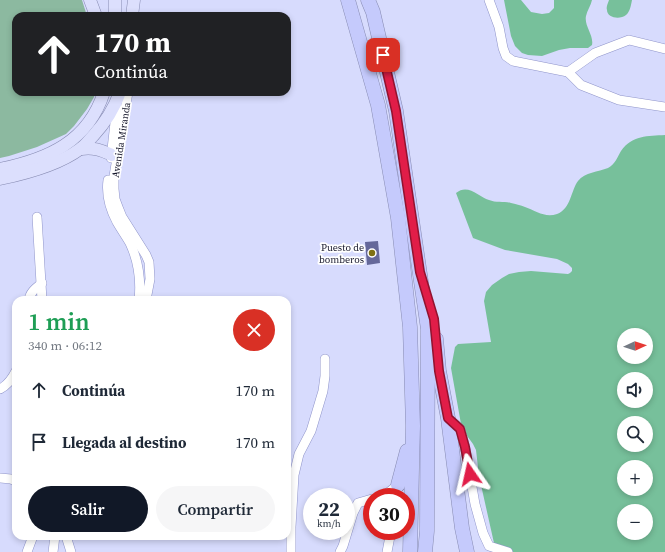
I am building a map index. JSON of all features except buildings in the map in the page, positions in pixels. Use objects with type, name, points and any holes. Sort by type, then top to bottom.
[{"type":"highway","points":[[348,0],[378,105],[398,218],[410,327],[413,426],[410,552]]},
{"type":"highway","points":[[368,0],[373,12],[396,111],[428,329],[427,531],[425,552]]},
{"type":"highway","points":[[420,272],[434,319],[439,371],[448,418],[466,552]]},
{"type":"highway","points":[[398,488],[413,426]]},
{"type":"main road","points":[[90,0],[94,12]]},
{"type":"main road","points":[[114,12],[115,0]]},
{"type":"main road","points":[[128,0],[128,12]]},
{"type":"main road","points":[[132,12],[134,0]]},
{"type":"main road","points":[[0,169],[44,156],[68,143],[82,131],[95,114],[102,96]]},
{"type":"main road","points":[[81,149],[106,120],[118,96]]},
{"type":"main road","points":[[0,179],[41,168],[81,149],[96,149],[112,155]]},
{"type":"street","points":[[489,0],[499,27],[506,56],[513,61],[568,72],[581,85],[619,100],[665,107]]},
{"type":"street","points":[[568,72],[595,53],[629,40],[665,49]]},
{"type":"street","name":"Avenida Miranda","points":[[118,96],[108,184],[108,198],[116,221],[130,242],[135,257],[139,281],[139,296]]},
{"type":"street","name":"Avenida Miranda","points":[[127,96],[114,176],[114,189],[115,199],[122,217],[149,262],[150,279],[147,296]]},
{"type":"street","points":[[37,217],[42,296]]},
{"type":"street","points":[[29,296],[34,289],[42,283]]},
{"type":"street","points":[[291,552],[294,475],[299,454],[311,431],[323,391],[326,376],[325,359]]},
{"type":"street","points":[[0,389],[12,379]]},
{"type":"street","points":[[448,418],[460,429],[476,504],[483,532],[489,546],[508,552]]},
{"type":"street","points":[[0,478],[12,479]]},
{"type":"street","points":[[340,552],[353,513],[358,502],[363,501]]},
{"type":"street","points":[[27,552],[32,540]]},
{"type":"street","points":[[53,552],[54,540]]},
{"type":"street","points":[[67,540],[71,552]]},
{"type":"street","points":[[387,552],[389,540]]},
{"type":"green space","points":[[0,0],[82,0],[86,12],[12,12],[12,96],[94,96],[87,109],[66,134],[37,147],[0,158]]},
{"type":"green space","points":[[504,0],[521,0],[531,12],[542,14],[549,13],[554,8],[554,0],[592,0],[586,20],[592,38],[592,45],[588,48],[570,48],[559,50],[542,56],[522,53],[515,46],[511,36]]},
{"type":"green space","points":[[609,0],[632,0],[627,14],[623,17],[617,18],[609,15],[608,13],[607,8]]},
{"type":"green space","points":[[665,135],[665,552],[496,552],[479,476],[476,450],[461,424],[451,368],[455,347],[458,344],[491,342],[484,301],[486,292],[492,285],[502,278],[509,274],[531,271],[568,274],[572,271],[572,268],[568,264],[557,259],[505,250],[473,238],[456,193],[465,189],[492,201],[508,202],[545,215],[557,214],[562,212],[568,204],[578,181],[581,178],[588,174],[608,168],[616,161],[625,146],[635,139],[647,136]]},
{"type":"place","name":"Puesto de bomberos","points":[[372,253]]},
{"type":"route","points":[[383,55],[396,111],[420,272],[434,319],[439,371],[448,418],[460,429],[470,474]]}]
